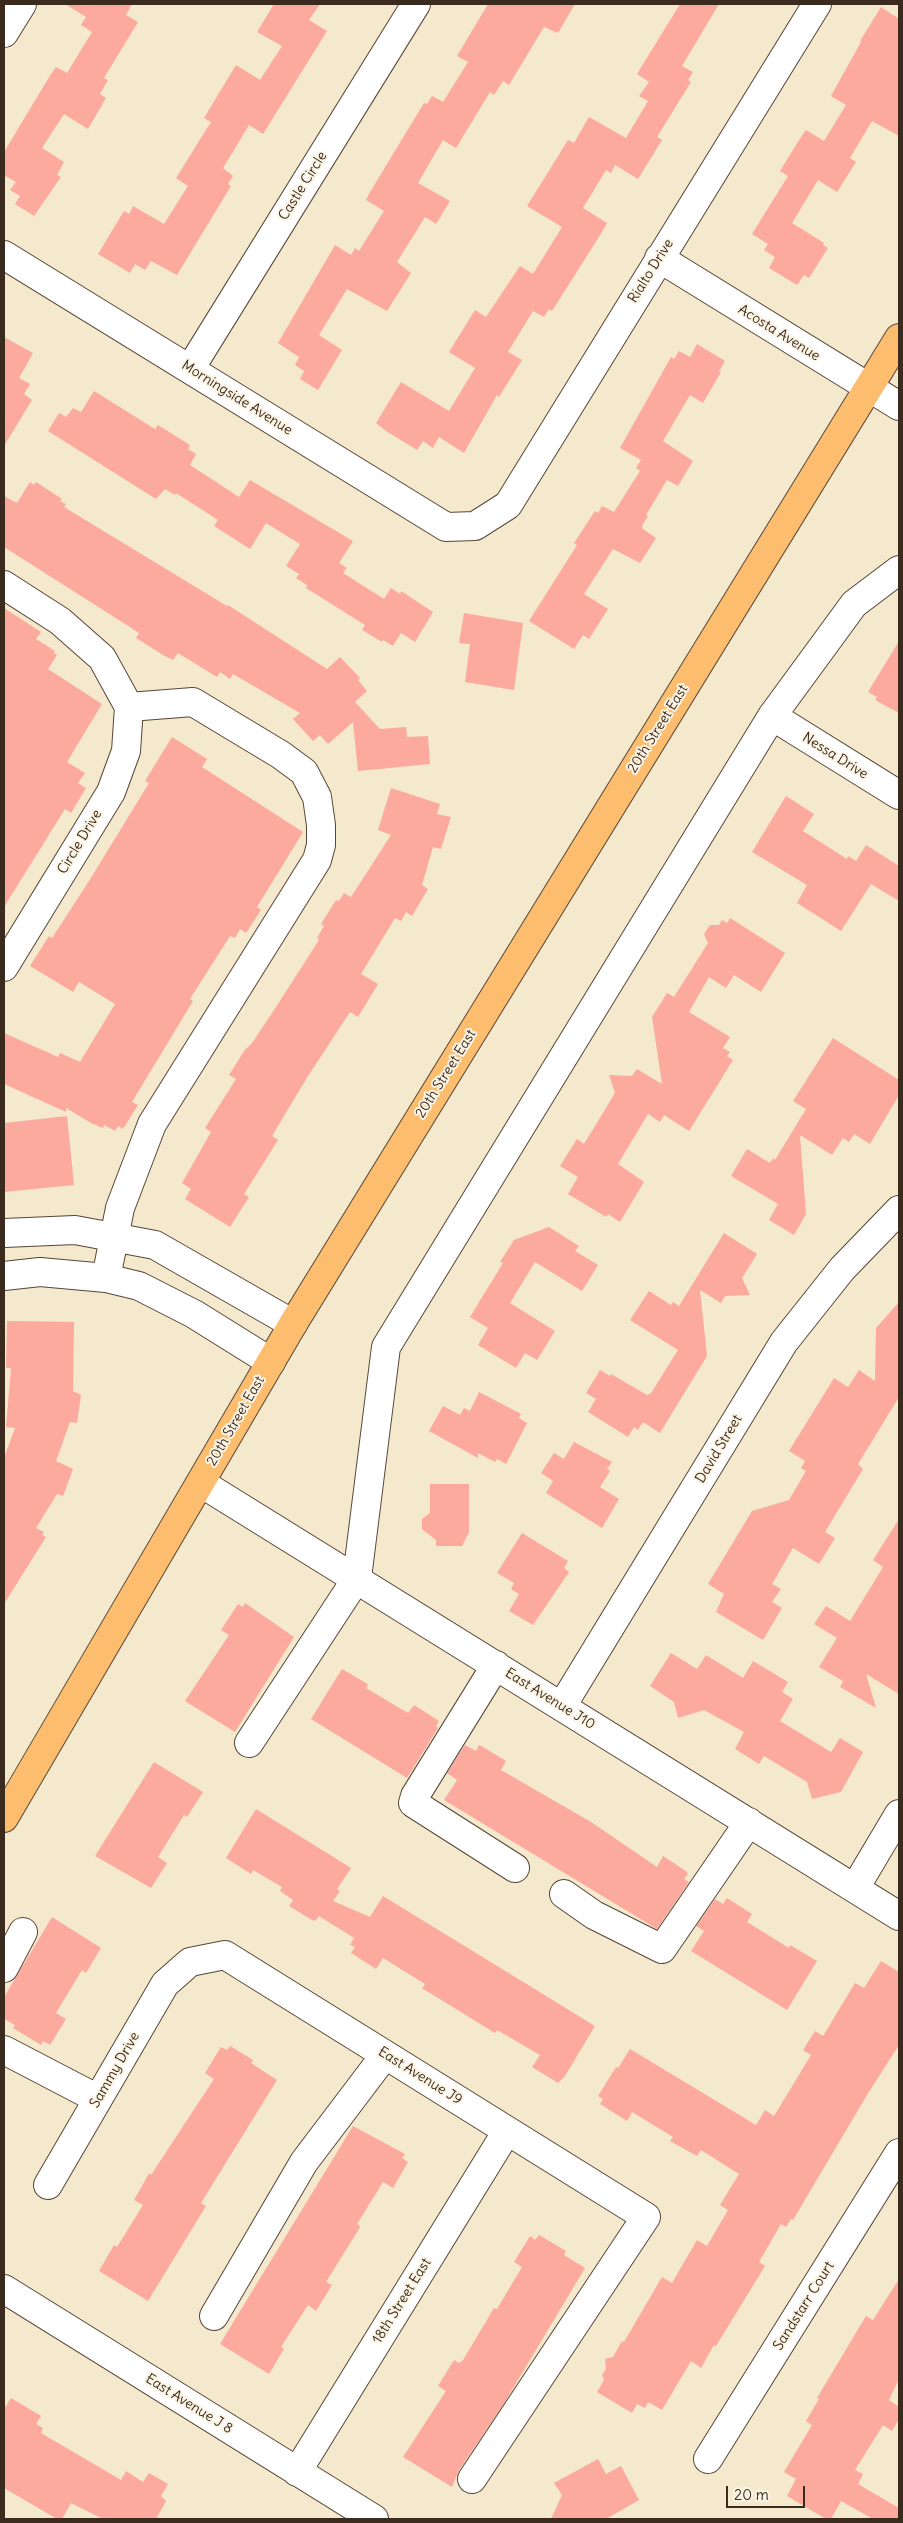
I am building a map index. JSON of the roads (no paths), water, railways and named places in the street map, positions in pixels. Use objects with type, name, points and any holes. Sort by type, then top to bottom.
[{"type":"main road","name":"20th Street East","points":[[4,1818],[293,1324],[899,338]]},
{"type":"street","points":[[4,33],[22,4]]},
{"type":"street","name":"Castle Circle","points":[[190,369],[416,4]]},
{"type":"street","name":"Rialto Drive","points":[[475,526],[508,505],[658,258],[817,4]]},
{"type":"street","name":"Morningside Avenue","points":[[4,255],[446,526],[475,526]]},
{"type":"street","name":"Acosta Avenue","points":[[658,258],[899,406]]},
{"type":"street","points":[[249,1742],[356,1578],[386,1347],[772,716],[854,604],[899,570]]},
{"type":"street","points":[[4,585],[60,621],[102,658],[129,707],[193,702],[304,772],[317,797],[322,826],[321,845],[317,860],[152,1124],[130,1179],[114,1236],[106,1278]]},
{"type":"street","name":"Circle Drive","points":[[4,967],[111,792],[126,751],[129,707]]},
{"type":"street","name":"Nessa Drive","points":[[772,716],[899,795]]},
{"type":"street","name":"David Street","points":[[562,1706],[784,1342],[842,1268],[899,1210]]},
{"type":"street","points":[[4,1233],[75,1230],[155,1245],[293,1324]]},
{"type":"street","points":[[4,1276],[40,1272],[106,1278],[147,1290],[194,1314],[271,1362]]},
{"type":"street","name":"East Avenue J10","points":[[201,1482],[899,1916]]},
{"type":"street","points":[[496,1665],[415,1796],[413,1803],[514,1868]]},
{"type":"street","points":[[855,1888],[899,1814]]},
{"type":"street","points":[[564,1894],[594,1915],[662,1948],[749,1822]]},
{"type":"street","points":[[4,1968],[23,1932]]},
{"type":"street","name":"East Avenue J9","points":[[190,1962],[225,1955],[646,2217],[472,2480]]},
{"type":"street","name":"Sammy Drive","points":[[48,2185],[165,1984],[190,1962]]},
{"type":"street","points":[[4,2050],[98,2099]]},
{"type":"street","points":[[214,2316],[304,2162],[386,2055]]},
{"type":"street","name":"18th Street East","points":[[296,2472],[507,2130]]},
{"type":"street","name":"Sandstarr Court","points":[[708,2459],[899,2153]]},
{"type":"street","name":"East Avenue J 8","points":[[4,2288],[374,2519]]}]
